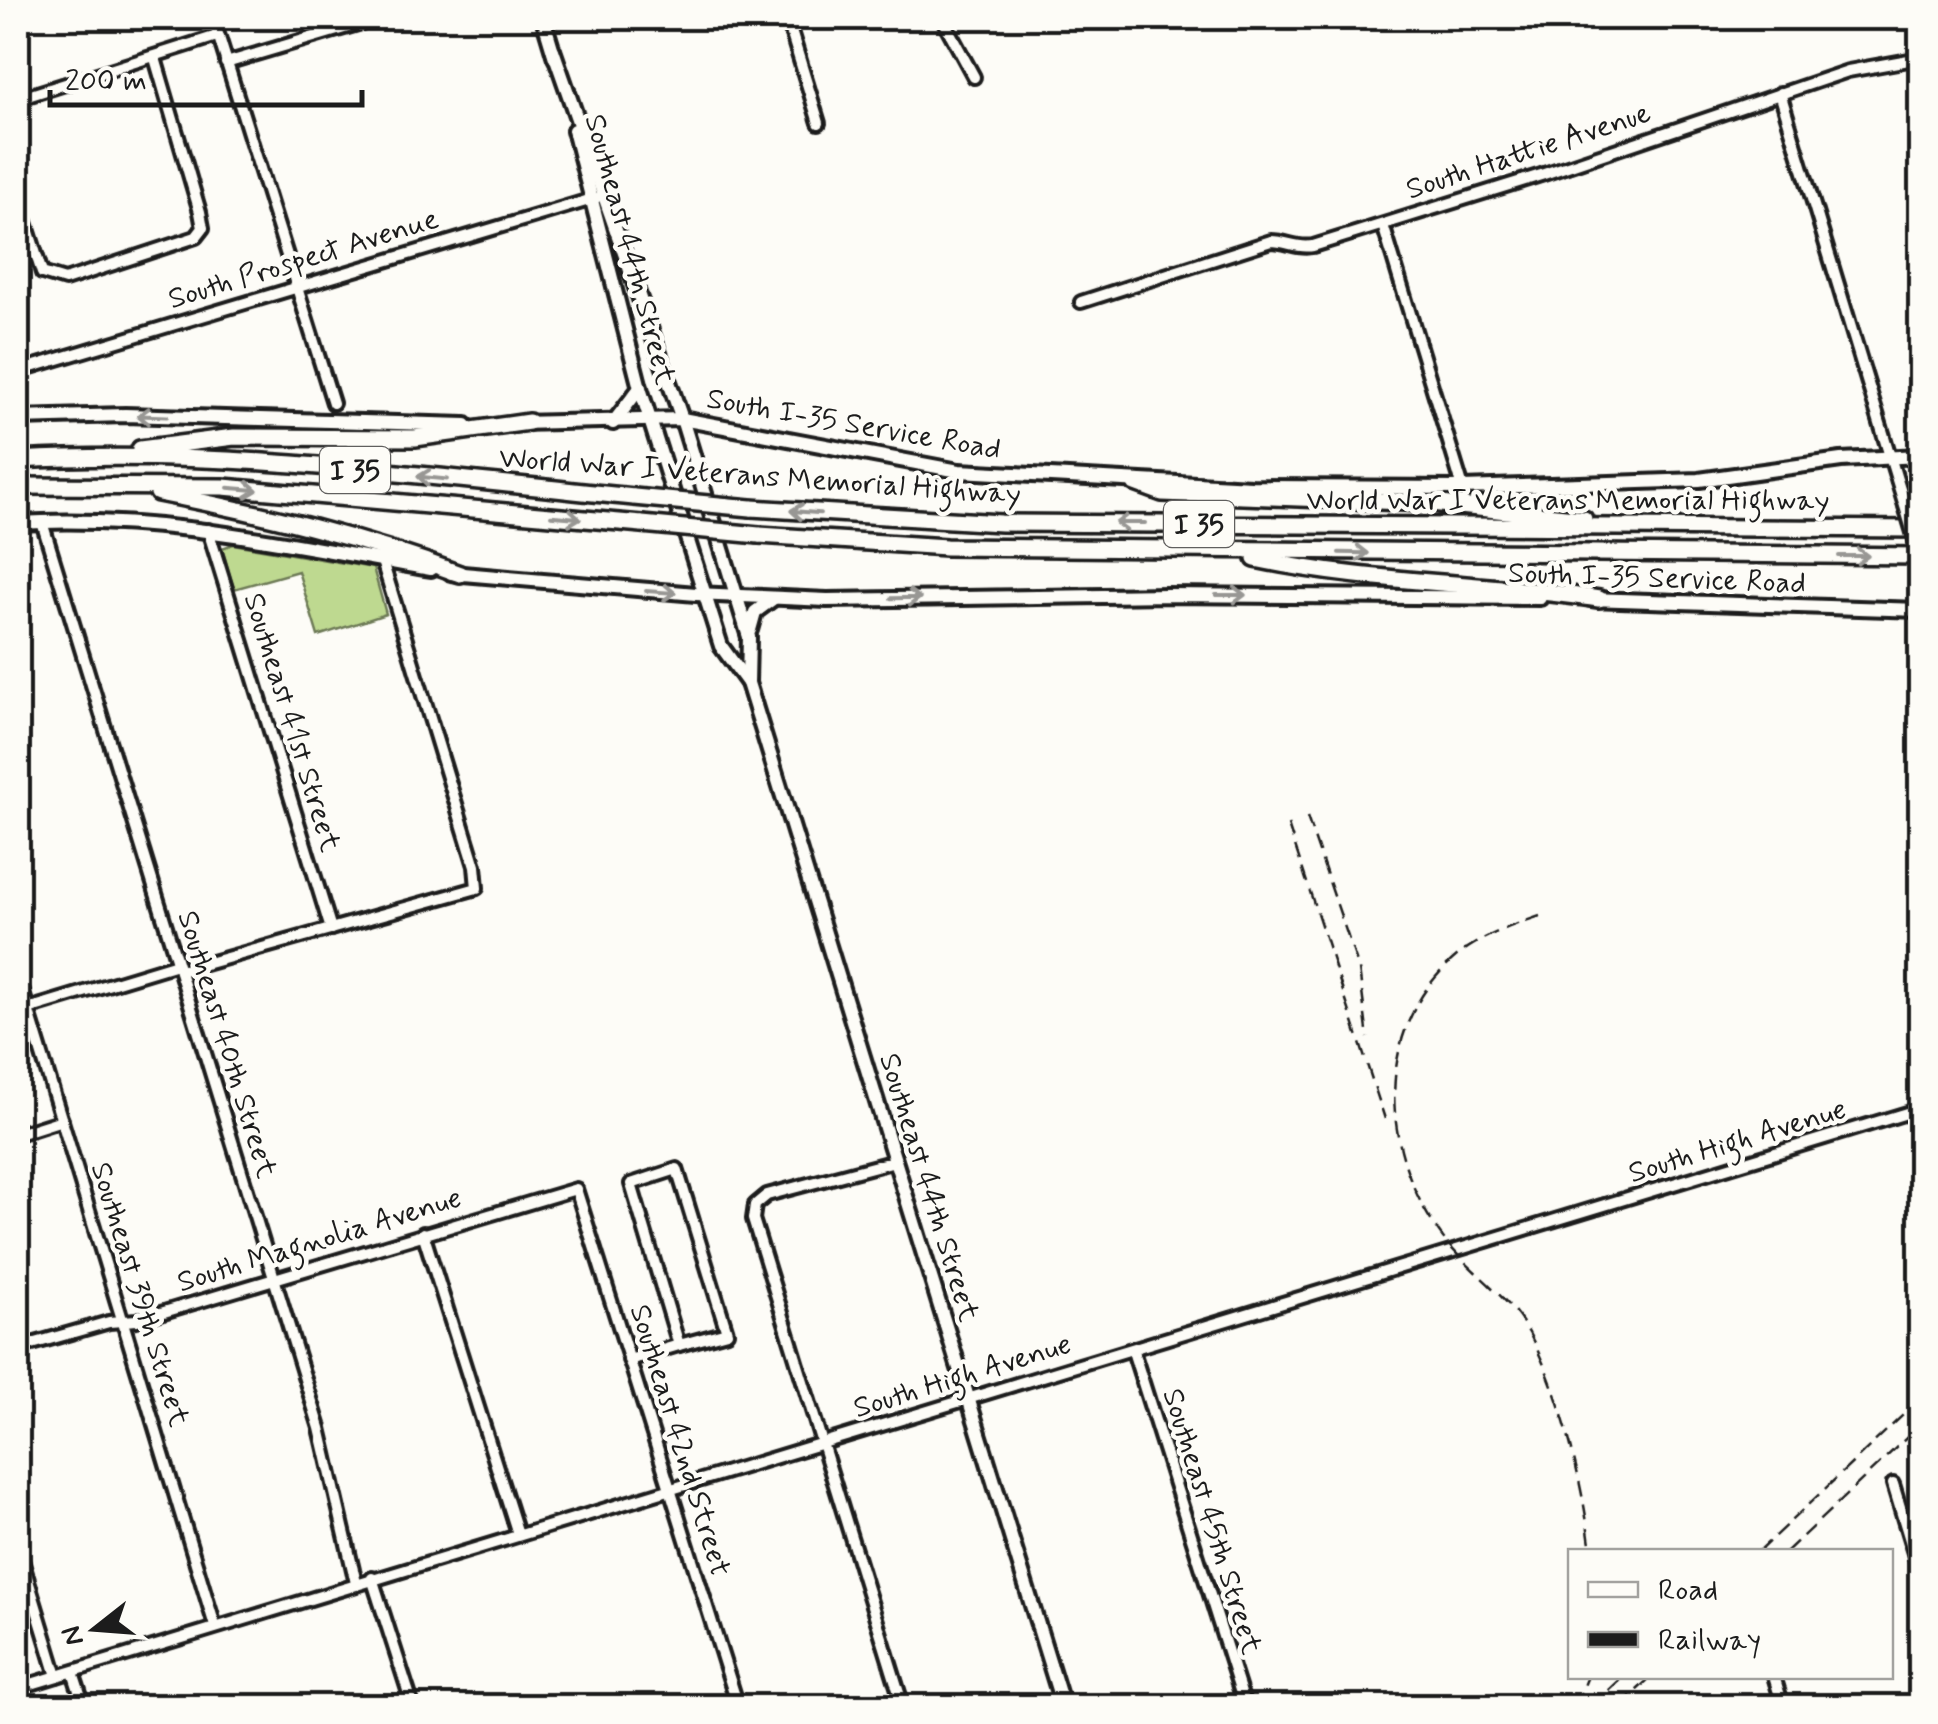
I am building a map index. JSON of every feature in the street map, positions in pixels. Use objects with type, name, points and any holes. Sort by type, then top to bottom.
[{"type":"highway","points":[[76,456],[234,437],[415,438],[529,422]]},
{"type":"highway","name":"World War I Veterans Memorial Highway","points":[[18,460],[76,456],[277,464],[751,508],[1001,523],[1920,530]]},
{"type":"highway","points":[[110,484],[274,516],[400,551],[460,574]]},
{"type":"highway","points":[[1135,484],[1162,493],[1512,508],[1648,528]]},
{"type":"highway","name":"World War I Veterans Memorial Highway","points":[[18,486],[223,487],[759,535],[946,547],[1920,556]]},
{"type":"highway","points":[[1222,552],[1320,572],[1508,586],[1599,599]]},
{"type":"main road","name":"Southeast 44th Street","points":[[543,18],[598,197],[682,419],[749,637],[748,683],[1062,1704]]},
{"type":"main road","name":"Southeast 44th Street","points":[[598,197],[650,422],[721,646],[748,683]]},
{"type":"main road","points":[[612,422],[640,388]]},
{"type":"main road","name":"South I-35 Service Road","points":[[18,418],[125,416],[454,426],[682,419],[959,471],[1135,484],[1463,488],[1699,480],[1890,456],[1920,456]]},
{"type":"main road","name":"South I-35 Service Road","points":[[18,523],[139,523],[208,530],[460,574],[736,597],[1599,599],[1920,610]]},
{"type":"main road","points":[[749,637],[755,612],[774,598]]},
{"type":"street","points":[[213,18],[333,403]]},
{"type":"street","points":[[226,63],[378,18]]},
{"type":"street","points":[[787,18],[819,123]]},
{"type":"street","points":[[942,18],[974,77]]},
{"type":"street","points":[[18,99],[217,36]]},
{"type":"street","points":[[18,197],[42,274],[65,280],[183,243],[202,228],[155,58]]},
{"type":"street","name":"South Hattie Avenue","points":[[1081,302],[1271,242],[1284,241],[1301,249],[1848,71],[1920,58]]},
{"type":"street","points":[[1780,93],[1920,556]]},
{"type":"street","name":"South Prospect Avenue","points":[[18,372],[598,197]]},
{"type":"street","points":[[1383,225],[1463,488]]},
{"type":"street","name":"Southeast 40th Street","points":[[42,522],[320,1428],[356,1583]]},
{"type":"street","name":"Southeast 41st Street","points":[[208,530],[330,929]]},
{"type":"street","points":[[23,1010],[477,888],[475,866],[382,561]]},
{"type":"street","name":"Southeast 39th Street","points":[[18,976],[23,1010],[62,1120],[216,1626]]},
{"type":"street","name":"South High Avenue","points":[[18,1688],[1920,1109]]},
{"type":"street","points":[[18,1134],[62,1120]]},
{"type":"street","points":[[896,1160],[783,1189],[755,1205],[752,1218],[903,1706]]},
{"type":"street","points":[[629,1360],[727,1332],[677,1169],[631,1184],[678,1345]]},
{"type":"street","name":"South Magnolia Avenue","points":[[18,1348],[274,1280],[576,1189]]},
{"type":"street","name":"Southeast 42nd Street","points":[[576,1189],[738,1706]]},
{"type":"street","points":[[423,1233],[518,1534]]},
{"type":"street","name":"Southeast 45th Street","points":[[1134,1351],[1245,1706]]},
{"type":"street","points":[[1892,1484],[1920,1573]]},
{"type":"street","points":[[18,1547],[56,1676]]},
{"type":"street","points":[[372,1578],[413,1706]]},
{"type":"street","points":[[73,1672],[84,1706]]},
{"type":"street","points":[[1775,1679],[1783,1706]]},
{"type":"street","points":[[1046,1706],[1062,1704]]},
{"type":"green space","points":[[233,544],[373,568],[386,614],[318,636],[298,571],[234,589],[222,548]]},
{"type":"railway","points":[[1307,817],[1359,969],[1368,1038]]},
{"type":"railway","points":[[1288,825],[1385,1119]]},
{"type":"railway","points":[[1540,916],[1477,942],[1431,983],[1411,1016],[1399,1051],[1394,1087],[1396,1125],[1404,1162],[1418,1198],[1438,1231],[1520,1318],[1541,1357],[1569,1439],[1591,1549]]},
{"type":"railway","points":[[1761,1549],[1920,1399]]},
{"type":"railway","points":[[1789,1549],[1920,1425]]},
{"type":"railway","points":[[1576,1706],[1587,1679]]},
{"type":"railway","points":[[1592,1706],[1621,1679]]},
{"type":"railway","points":[[1620,1706],[1649,1679]]}]
